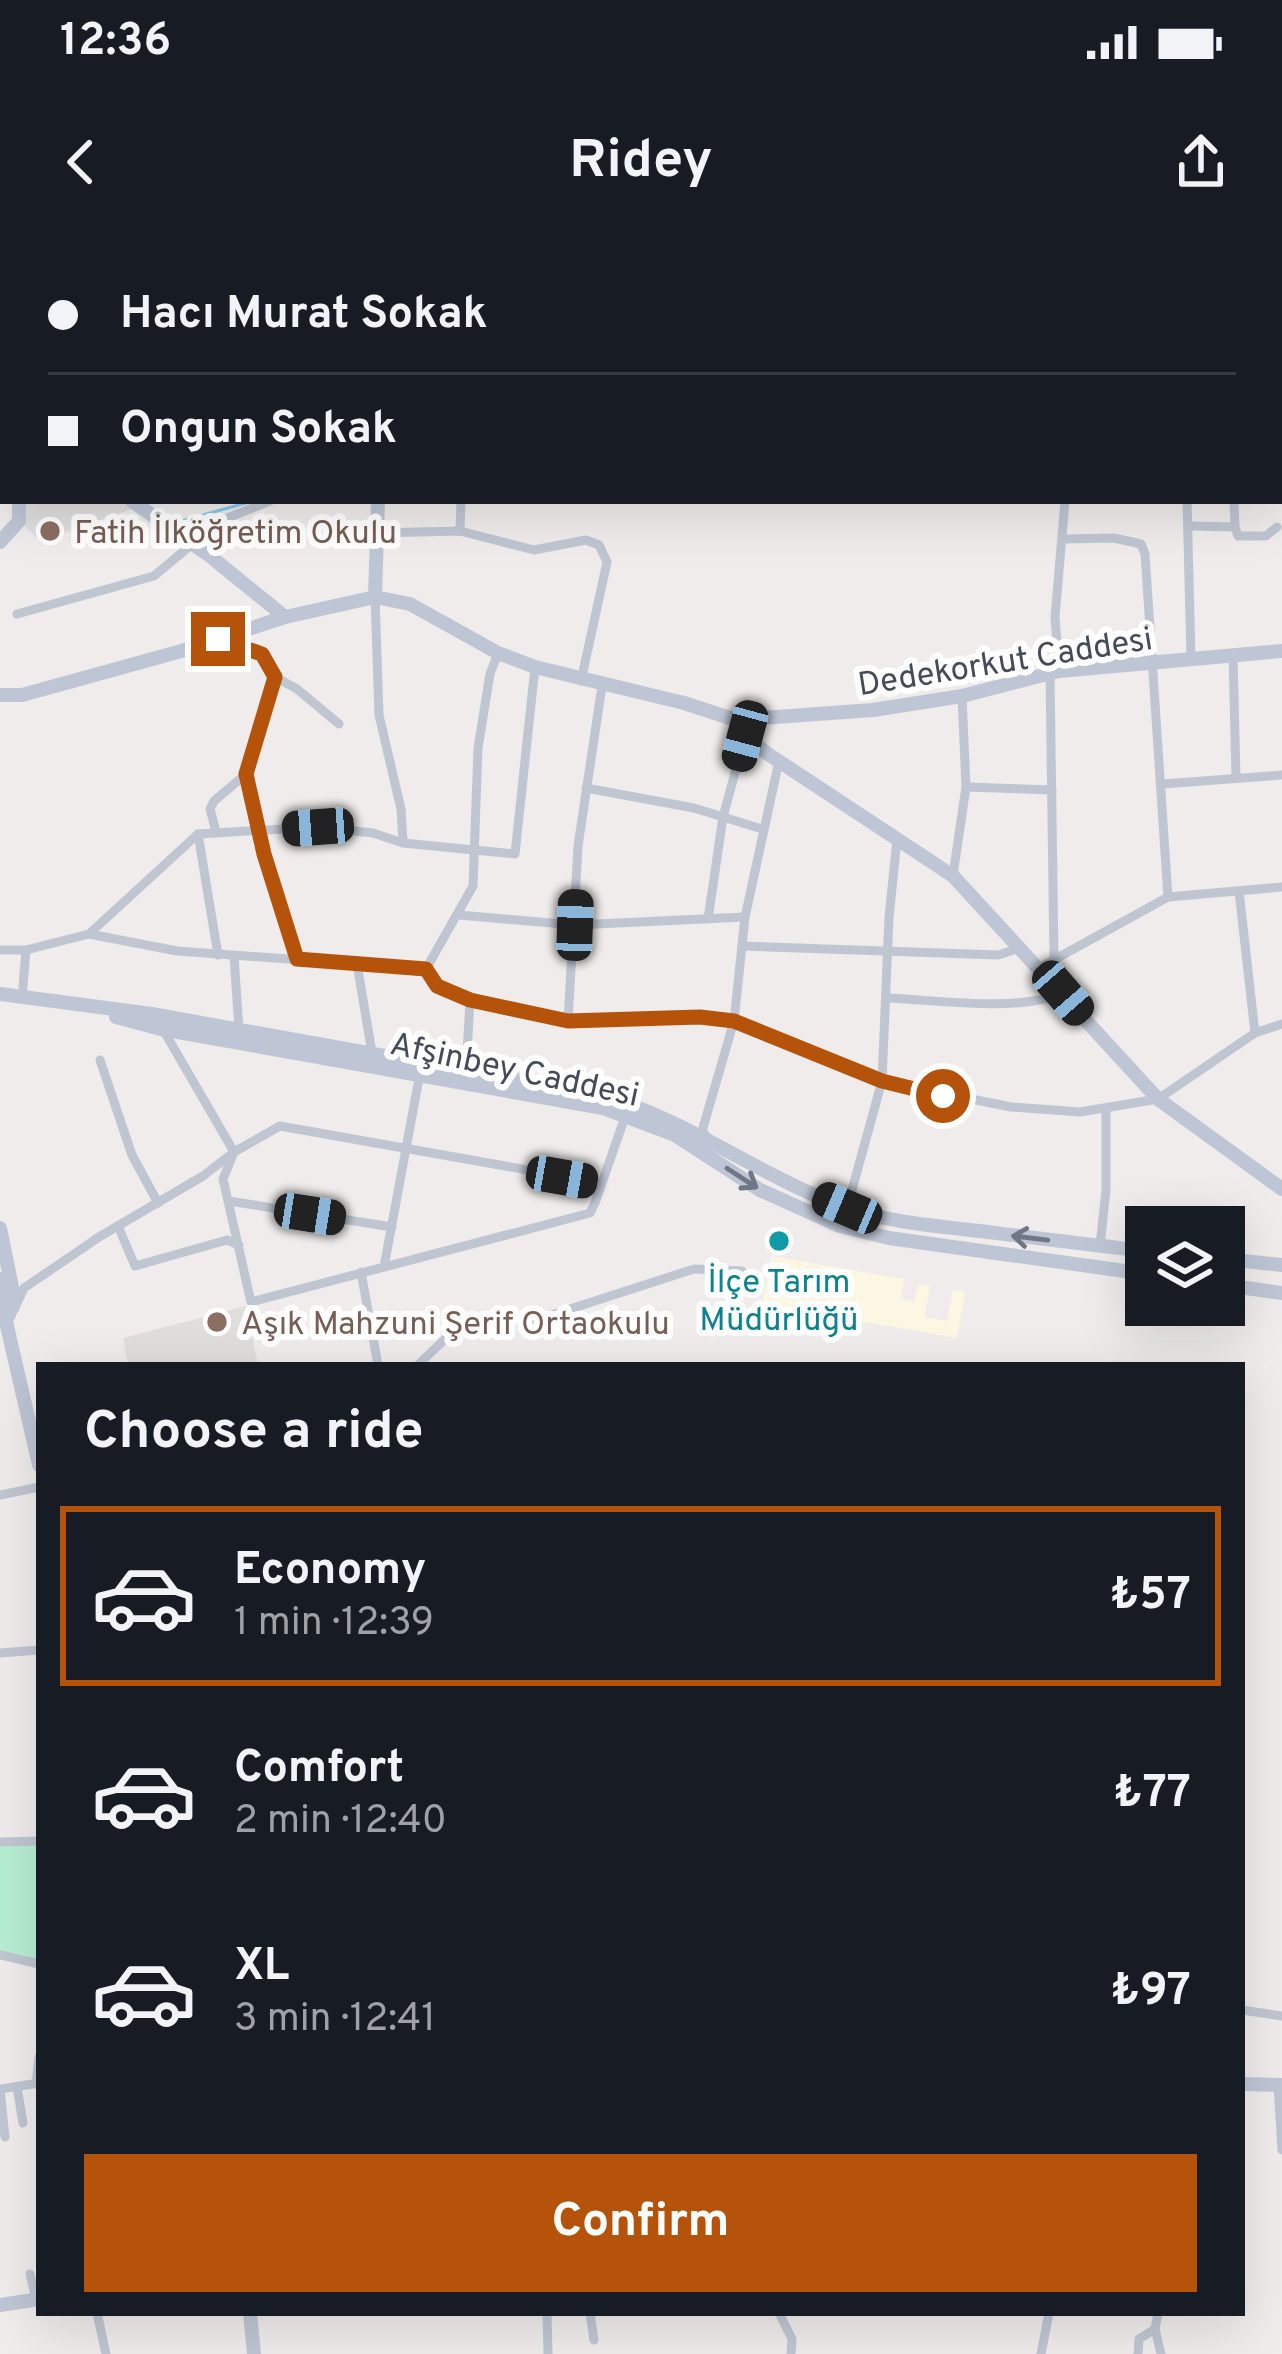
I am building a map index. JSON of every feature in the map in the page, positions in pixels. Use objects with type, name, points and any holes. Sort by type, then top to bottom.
[{"type":"street","points":[[0,542],[19,521],[19,504]]},
{"type":"street","points":[[136,504],[285,617]]},
{"type":"street","points":[[17,614],[154,577],[220,521],[262,504]]},
{"type":"street","points":[[378,504],[379,715],[401,809],[403,843]]},
{"type":"street","points":[[460,531],[461,504]]},
{"type":"street","points":[[1054,960],[1055,617],[1065,504]]},
{"type":"street","points":[[1187,504],[1191,657]]},
{"type":"street","points":[[1234,504],[1238,536],[1266,536],[1277,527]]},
{"type":"street","points":[[1188,526],[1235,527]]},
{"type":"street","points":[[375,533],[460,531],[534,550],[586,540],[605,552],[607,562],[581,681]]},
{"type":"street","points":[[1063,539],[1114,538],[1141,544],[1145,554],[1168,897]]},
{"type":"street","points":[[0,695],[22,695],[285,617],[375,598],[410,604],[535,668],[736,720],[745,736],[779,761],[953,876],[1159,1100],[1278,1182]]},
{"type":"street","points":[[218,639],[262,654],[275,677],[297,688],[339,724]]},
{"type":"street","name":"Dedekorkut Caddesi","points":[[736,720],[832,715],[962,696],[1054,672],[1282,651]]},
{"type":"street","points":[[426,969],[473,886],[478,748],[498,653]]},
{"type":"street","points":[[1232,654],[1236,778]]},
{"type":"street","points":[[0,950],[26,950],[88,934],[198,834],[318,827],[373,833],[403,843],[515,854],[535,668]]},
{"type":"street","points":[[275,677],[246,774],[297,959]]},
{"type":"street","points":[[568,1021],[578,846],[602,686]]},
{"type":"street","points":[[953,876],[967,787],[962,696]]},
{"type":"street","points":[[709,919],[723,817],[745,736]]},
{"type":"street","points":[[708,1138],[702,1131],[734,1021],[746,917],[779,761]]},
{"type":"street","points":[[216,832],[210,809],[214,801],[246,774]]},
{"type":"street","points":[[1163,784],[1282,775]]},
{"type":"street","points":[[967,787],[1052,790]]},
{"type":"street","points":[[586,788],[656,800],[762,829]]},
{"type":"street","points":[[198,834],[218,955]]},
{"type":"street","points":[[847,1208],[882,1081],[897,840]]},
{"type":"street","points":[[1039,968],[1168,897],[1282,887]]},
{"type":"street","points":[[1239,891],[1255,1033]]},
{"type":"street","points":[[460,915],[575,925],[746,917]]},
{"type":"street","points":[[88,934],[137,946],[218,955],[426,969]]},
{"type":"street","points":[[742,946],[998,955],[1020,948]]},
{"type":"street","points":[[22,998],[26,950]]},
{"type":"street","points":[[234,956],[239,1030]]},
{"type":"street","points":[[357,964],[372,1053]]},
{"type":"street","points":[[426,969],[437,986],[470,1000],[568,1021],[700,1017],[734,1021],[882,1081],[1011,1107],[1080,1112],[1159,1100],[1255,1033],[1282,1024]]},
{"type":"street","points":[[887,998],[1008,1001],[1048,999],[1063,993]]},
{"type":"street","name":"Afşinbey Caddesi","points":[[0,994],[65,1002],[627,1109],[760,1190],[840,1226],[890,1238],[1125,1271]]},
{"type":"street","points":[[466,1070],[470,1000]]},
{"type":"street","points":[[162,1023],[234,1152],[224,1179],[251,1302],[590,1213],[627,1109]]},
{"type":"street","name":"Afşinbey Caddesi","points":[[162,1023],[239,1030],[372,1053],[421,1068],[466,1070],[627,1109],[708,1138],[764,1173],[847,1208],[904,1222],[1125,1249]]},
{"type":"street","points":[[100,1060],[132,1155],[158,1203]]},
{"type":"street","points":[[385,1267],[421,1068]]},
{"type":"street","points":[[1100,1246],[1106,1110]]},
{"type":"street","points":[[3,1327],[24,1288],[280,1126],[601,1184]]},
{"type":"street","points":[[203,1176],[224,1179]]},
{"type":"street","points":[[229,1202],[392,1227]]},
{"type":"street","points":[[118,1226],[135,1266],[227,1240],[239,1245]]},
{"type":"street","points":[[0,1228],[14,1292],[3,1327]]},
{"type":"street","points":[[1245,1261],[1282,1265]]},
{"type":"street","points":[[421,1362],[468,1323],[539,1318],[694,1269],[742,1270]]},
{"type":"street","points":[[361,1272],[377,1362]]},
{"type":"street","points":[[0,1279],[3,1327],[36,1454]]},
{"type":"street","points":[[1245,1288],[1282,1293]]},
{"type":"street","points":[[0,1495],[36,1488]]},
{"type":"street","points":[[0,1653],[36,1650]]},
{"type":"street","points":[[0,1842],[36,1841]]},
{"type":"street","points":[[0,1955],[36,1963]]},
{"type":"street","points":[[1245,2010],[1282,2016]]},
{"type":"street","points":[[5,2137],[0,2089],[36,2084]]},
{"type":"street","points":[[1245,2084],[1280,2085],[1282,2150]]},
{"type":"street","points":[[17,2086],[22,2123]]},
{"type":"street","points":[[30,2274],[36,2296]]},
{"type":"street","points":[[0,2305],[36,2300]]},
{"type":"street","points":[[98,2316],[106,2354]]},
{"type":"street","points":[[250,2316],[254,2354]]},
{"type":"street","points":[[547,2316],[548,2354]]},
{"type":"street","points":[[590,2316],[594,2340]]},
{"type":"street","points":[[780,2316],[792,2339],[791,2354]]},
{"type":"street","points":[[1041,2354],[1048,2316]]},
{"type":"street","points":[[1158,2316],[1155,2329],[1161,2354]]},
{"type":"street","points":[[1138,2354],[1139,2339],[1155,2329]]},
{"type":"shaded area","name":"Fatih İlköğretim Okulu","points":[[19,504],[125,504],[132,509],[41,541],[19,521]]},
{"type":"shaded area","points":[[771,1256],[904,1279],[901,1299],[914,1302],[918,1284],[930,1286],[925,1317],[947,1321],[953,1290],[965,1292],[957,1338],[762,1304]]},
{"type":"shaded area","name":"Aşık Mahzuni Şerif Ortaokulu","points":[[246,1306],[257,1362],[127,1362],[123,1338]]},
{"type":"green space","points":[[0,1842],[36,1842],[36,1961],[0,1954]]},
{"type":"waterway","points":[[174,523],[242,504]]},
{"type":"place","name":"Fatih İlköğretim Okulu","points":[[50,531]]},
{"type":"place","name":"İlçe Tarım Müdürlüğü","points":[[779,1241]]},
{"type":"place","name":"Aşık Mahzuni Şerif Ortaokulu","points":[[217,1322]]},
{"type":"route","points":[[218,639],[262,654],[275,677],[246,774],[264,854],[297,959],[426,969],[437,986],[470,1000],[568,1021],[700,1017],[734,1021],[882,1081],[943,1096]]}]
